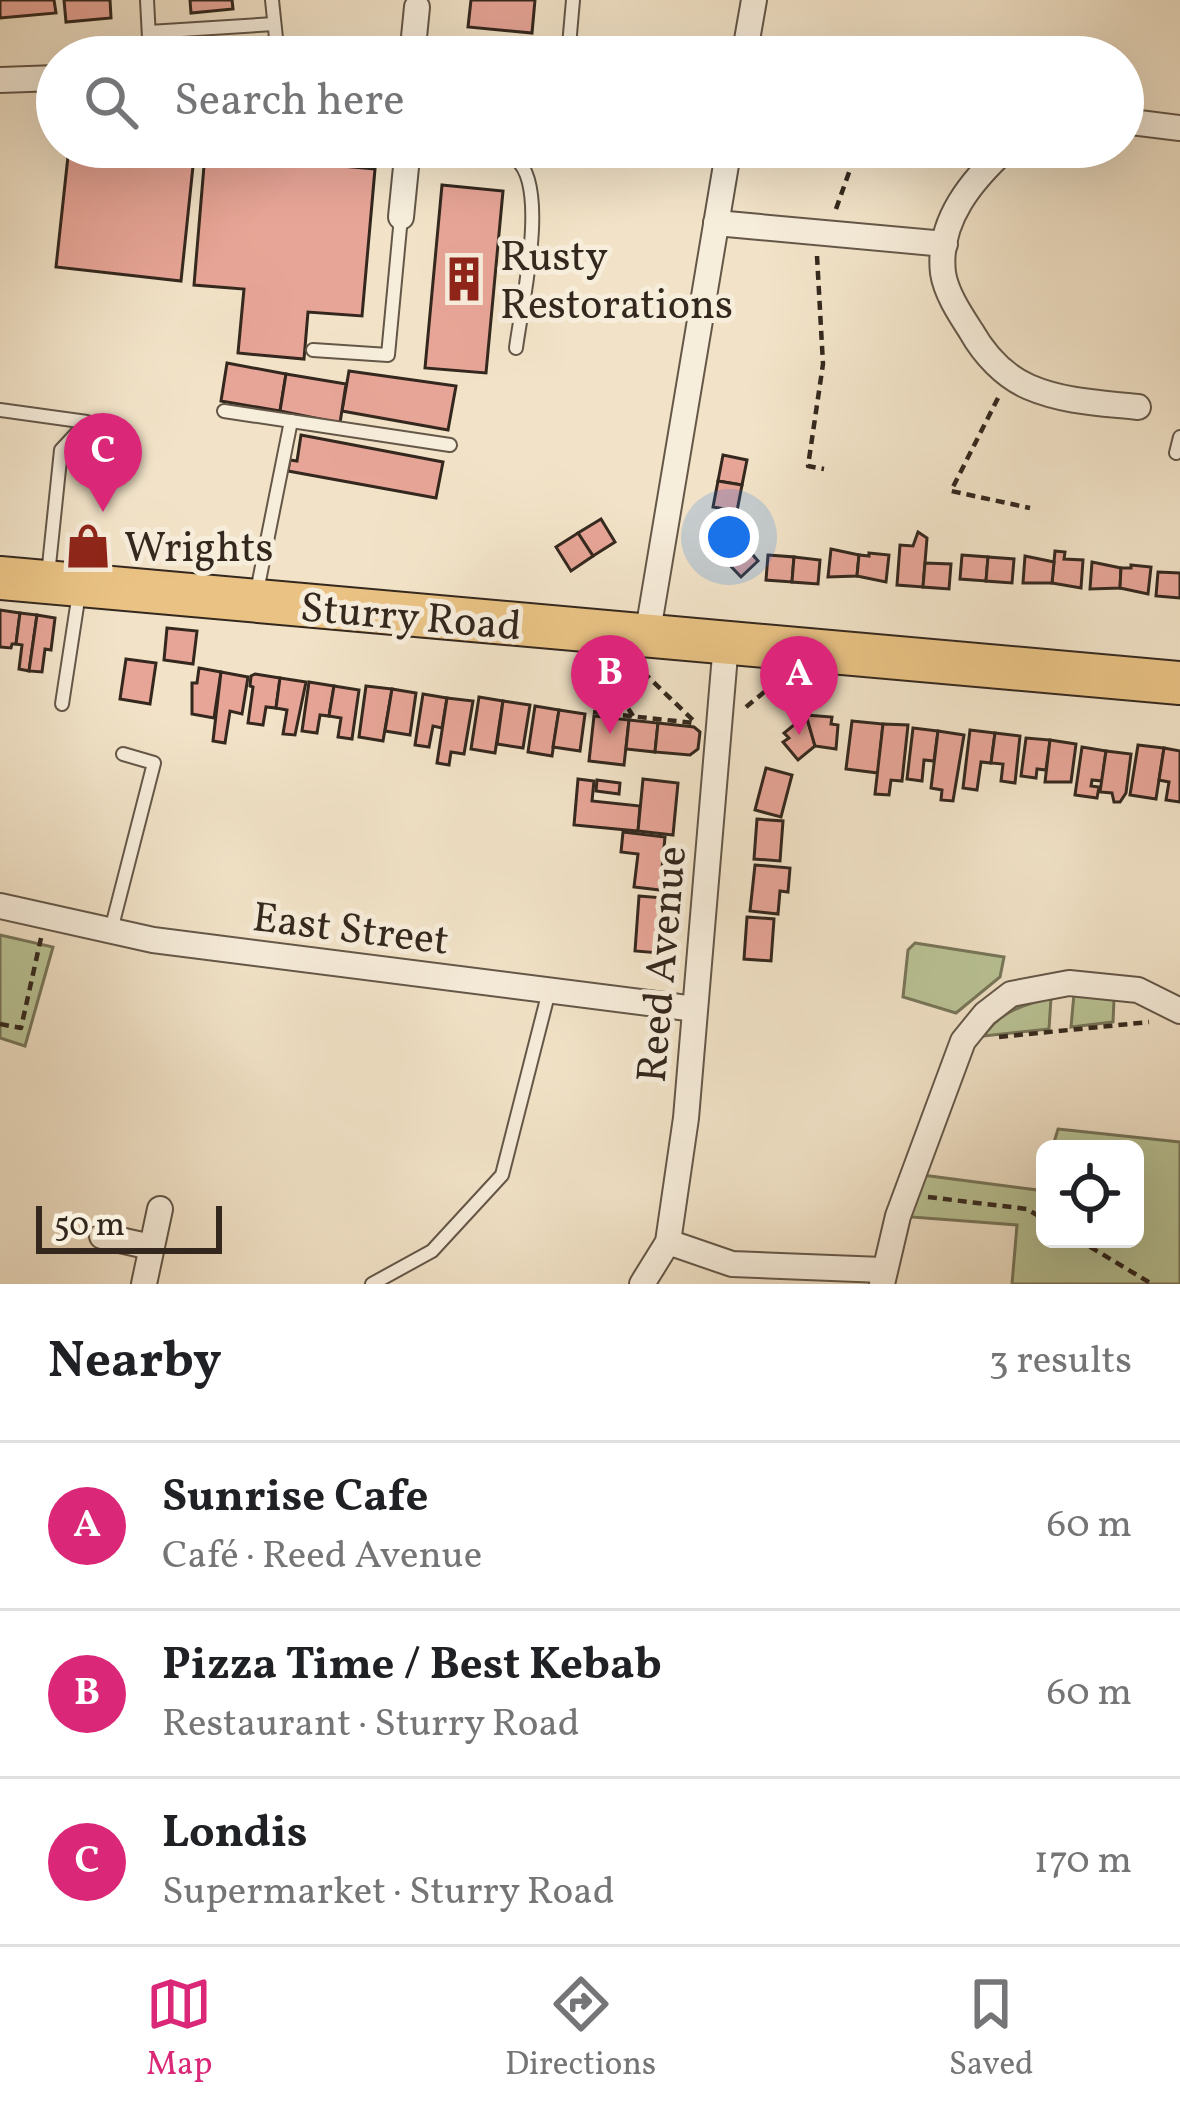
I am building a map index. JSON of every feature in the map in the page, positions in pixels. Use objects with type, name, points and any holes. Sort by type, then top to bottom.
[{"type":"highway","name":"Sturry Road","points":[[0,578],[255,601],[645,654],[726,643],[1180,682]]},
{"type":"street","points":[[748,36],[754,0]]},
{"type":"street","points":[[414,36],[418,4]]},
{"type":"street","points":[[0,80],[36,79]]},
{"type":"street","points":[[1144,124],[1180,128]]},
{"type":"street","points":[[401,217],[406,168]]},
{"type":"street","points":[[645,654],[725,168]]},
{"type":"street","points":[[985,168],[955,210],[944,274],[981,348],[1009,376],[1072,401],[1138,407]]},
{"type":"street","points":[[716,224],[946,244]]},
{"type":"street","name":"Reed Avenue","points":[[642,1284],[668,1242],[686,1118],[695,1009],[701,724],[726,643]]},
{"type":"street","name":"East Street","points":[[0,906],[110,931],[406,975],[695,1009]]},
{"type":"street","points":[[668,1242],[732,1264],[882,1277],[906,1194],[963,1041],[985,1014],[1011,994],[1069,983],[1138,990],[1169,1016]]},
{"type":"street","points":[[144,1284],[160,1209]]},
{"type":"street","points":[[102,1235],[151,1247]]},
{"type":"lane","points":[[148,0],[149,36]]},
{"type":"lane","points":[[272,0],[275,36]]},
{"type":"lane","points":[[569,36],[572,0]]},
{"type":"lane","points":[[149,32],[274,24]]},
{"type":"lane","points":[[516,348],[534,205],[523,168]]},
{"type":"lane","points":[[313,350],[388,356],[401,217]]},
{"type":"lane","points":[[0,410],[87,422],[61,450],[62,704]]},
{"type":"lane","points":[[224,411],[450,446]]},
{"type":"lane","points":[[255,601],[291,421]]},
{"type":"lane","points":[[1176,453],[1180,437]]},
{"type":"lane","points":[[110,931],[154,763],[123,754]]},
{"type":"lane","points":[[372,1284],[431,1251],[502,1175],[550,990]]},
{"type":"path","points":[[824,469],[808,466],[823,364],[823,233],[848,168]]},
{"type":"path","points":[[1009,376],[951,491],[1030,508]]},
{"type":"path","points":[[593,712],[701,724],[789,672],[790,650]]},
{"type":"path","points":[[645,654],[701,724]]},
{"type":"path","points":[[604,671],[633,716]]},
{"type":"path","points":[[0,1024],[21,1028],[46,916]]},
{"type":"path","points":[[963,1041],[1169,1016]]},
{"type":"path","points":[[906,1194],[1027,1209],[1036,1214]]},
{"type":"path","points":[[1092,1248],[1152,1284]]},
{"type":"green space","points":[[0,935],[53,947],[25,1046],[0,1038]]},
{"type":"green space","points":[[915,943],[1004,957],[1000,977],[956,1013],[903,997],[908,950]]},
{"type":"green space","points":[[1074,994],[1114,999],[1113,1022],[1071,1027]]},
{"type":"green space","points":[[1051,998],[1049,1029],[984,1036],[1005,1015]]},
{"type":"green space","points":[[1058,1129],[1180,1142],[1180,1284],[1012,1284],[1017,1225],[898,1216],[914,1174],[1036,1190],[1036,1248],[1144,1248],[1144,1140],[1055,1140]]},
{"type":"building","points":[[0,0],[54,0],[56,13],[0,18]]},
{"type":"building","points":[[64,0],[110,0],[111,18],[66,22]]},
{"type":"building","points":[[190,0],[232,0],[233,9],[191,13]]},
{"type":"building","points":[[471,0],[535,0],[532,33],[468,27]]},
{"type":"building","points":[[67,168],[193,168],[181,281],[56,267]]},
{"type":"building","points":[[204,168],[375,169],[362,316],[308,312],[304,359],[238,353],[244,289],[194,285]]},
{"type":"building","name":"Rusty Restorations","points":[[442,185],[503,191],[486,373],[425,368]]},
{"type":"building","points":[[227,363],[286,374],[280,411],[221,401]]},
{"type":"building","points":[[349,371],[456,386],[448,430],[342,411]]},
{"type":"building","points":[[286,374],[346,384],[340,423],[280,411]]},
{"type":"building","points":[[301,435],[443,462],[436,498],[288,471],[290,460],[297,461]]},
{"type":"building","points":[[723,455],[747,460],[742,485],[718,481]]},
{"type":"building","points":[[718,481],[742,485],[737,511],[713,507]]},
{"type":"building","points":[[601,519],[615,542],[593,556],[578,533]]},
{"type":"building","points":[[723,522],[741,541],[723,558],[705,539]]},
{"type":"building","points":[[918,532],[927,538],[923,587],[897,585],[900,545],[913,546]]},
{"type":"building","points":[[578,533],[593,556],[571,571],[556,547]]},
{"type":"building","points":[[741,541],[758,561],[741,577],[723,558]]},
{"type":"building","points":[[831,549],[859,555],[857,576],[828,577]]},
{"type":"building","points":[[1055,551],[1065,552],[1064,559],[1083,560],[1081,588],[1052,583]]},
{"type":"building","points":[[768,555],[794,557],[792,582],[766,580]]},
{"type":"building","points":[[859,555],[889,555],[886,582],[857,576]]},
{"type":"building","points":[[962,555],[988,557],[986,581],[960,579]]},
{"type":"building","points":[[1025,556],[1054,562],[1052,583],[1023,583]]},
{"type":"building","points":[[794,557],[820,560],[818,584],[792,582]]},
{"type":"building","points":[[988,557],[1014,559],[1012,583],[986,581]]},
{"type":"building","points":[[1092,562],[1121,568],[1120,588],[1090,589]]},
{"type":"building","points":[[925,563],[951,564],[949,589],[923,587]]},
{"type":"building","points":[[1151,567],[1148,594],[1120,588],[1121,568]]},
{"type":"building","points":[[1158,572],[1180,573],[1180,598],[1156,596]]},
{"type":"building","points":[[0,610],[20,613],[16,644],[11,648],[0,647]]},
{"type":"building","points":[[20,613],[37,615],[29,671],[19,669]]},
{"type":"building","points":[[37,615],[55,618],[51,650],[45,649],[42,672],[29,671]]},
{"type":"building","points":[[167,628],[197,631],[193,664],[164,660]]},
{"type":"building","points":[[126,659],[156,663],[150,704],[120,699]]},
{"type":"building","points":[[199,668],[221,672],[214,718],[192,714],[192,683],[197,683]]},
{"type":"building","points":[[221,672],[248,677],[242,714],[230,711],[225,743],[213,741]]},
{"type":"building","points":[[251,676],[280,678],[276,708],[266,707],[263,725],[248,723]]},
{"type":"building","points":[[280,678],[306,682],[295,735],[283,734],[287,710],[276,708]]},
{"type":"building","points":[[309,682],[334,686],[329,716],[320,715],[317,733],[302,731]]},
{"type":"building","points":[[334,686],[359,690],[352,739],[338,737],[341,718],[329,716]]},
{"type":"building","points":[[366,686],[392,689],[383,741],[359,737]]},
{"type":"building","points":[[392,689],[416,693],[410,735],[385,731]]},
{"type":"building","points":[[423,694],[447,698],[442,728],[433,726],[429,747],[415,745]]},
{"type":"building","points":[[479,697],[503,701],[495,753],[471,749]]},
{"type":"building","points":[[447,698],[473,701],[464,754],[451,752],[449,765],[437,763]]},
{"type":"building","points":[[503,701],[530,705],[523,748],[497,744]]},
{"type":"building","points":[[535,706],[559,710],[552,756],[528,752]]},
{"type":"building","points":[[559,710],[585,714],[580,751],[553,747]]},
{"type":"building","points":[[806,715],[815,746],[798,760],[783,742],[789,738],[784,733]]},
{"type":"building","points":[[806,715],[832,717],[831,724],[838,725],[836,749],[815,746]]},
{"type":"building","points":[[594,716],[629,720],[624,765],[589,761]]},
{"type":"building","points":[[629,720],[658,723],[655,752],[626,749]]},
{"type":"building","points":[[852,721],[883,724],[878,773],[846,769]]},
{"type":"building","points":[[658,723],[694,727],[700,732],[698,749],[690,755],[655,752]]},
{"type":"building","points":[[883,724],[908,725],[902,781],[891,780],[889,795],[875,794]]},
{"type":"building","points":[[913,728],[938,731],[934,761],[924,760],[922,781],[907,779]]},
{"type":"building","points":[[970,730],[995,733],[991,763],[981,762],[977,790],[963,788]]},
{"type":"building","points":[[938,731],[964,735],[953,801],[941,800],[942,790],[931,788]]},
{"type":"building","points":[[995,733],[1020,736],[1015,783],[1001,781],[1003,764],[991,763]]},
{"type":"building","points":[[1026,738],[1050,740],[1046,770],[1037,769],[1036,778],[1021,776]]},
{"type":"building","points":[[1050,740],[1076,744],[1071,782],[1045,782]]},
{"type":"building","points":[[1138,745],[1164,748],[1156,799],[1130,795]]},
{"type":"building","points":[[1082,747],[1106,751],[1102,781],[1092,780],[1091,786],[1099,787],[1097,798],[1075,795]]},
{"type":"building","points":[[1164,748],[1180,751],[1180,802],[1166,800],[1169,782],[1159,780]]},
{"type":"building","points":[[1106,751],[1131,754],[1126,793],[1120,802],[1114,802],[1112,793],[1100,792]]},
{"type":"building","points":[[766,768],[792,775],[781,817],[755,810]]},
{"type":"building","points":[[578,779],[594,781],[592,801],[640,806],[638,831],[574,825]]},
{"type":"building","points":[[643,779],[678,783],[673,835],[638,831]]},
{"type":"building","points":[[597,780],[620,783],[619,794],[596,791]]},
{"type":"building","points":[[757,819],[783,821],[780,861],[754,859]]},
{"type":"building","points":[[623,832],[665,837],[660,890],[634,887],[638,854],[621,852]]},
{"type":"building","points":[[755,865],[790,868],[788,892],[780,891],[778,914],[750,911]]},
{"type":"building","points":[[639,896],[664,898],[659,953],[635,951]]},
{"type":"building","points":[[747,917],[774,919],[771,961],[744,959]]},
{"type":"place","name":"Rusty Restorations","points":[[464,279]]},
{"type":"place","name":"Londis","points":[[103,512]]},
{"type":"place","name":"Wrights","points":[[88,546]]},
{"type":"place","name":"Pizza Time / Best Kebab","points":[[610,734]]},
{"type":"place","name":"Sunrise Cafe","points":[[799,735]]}]
